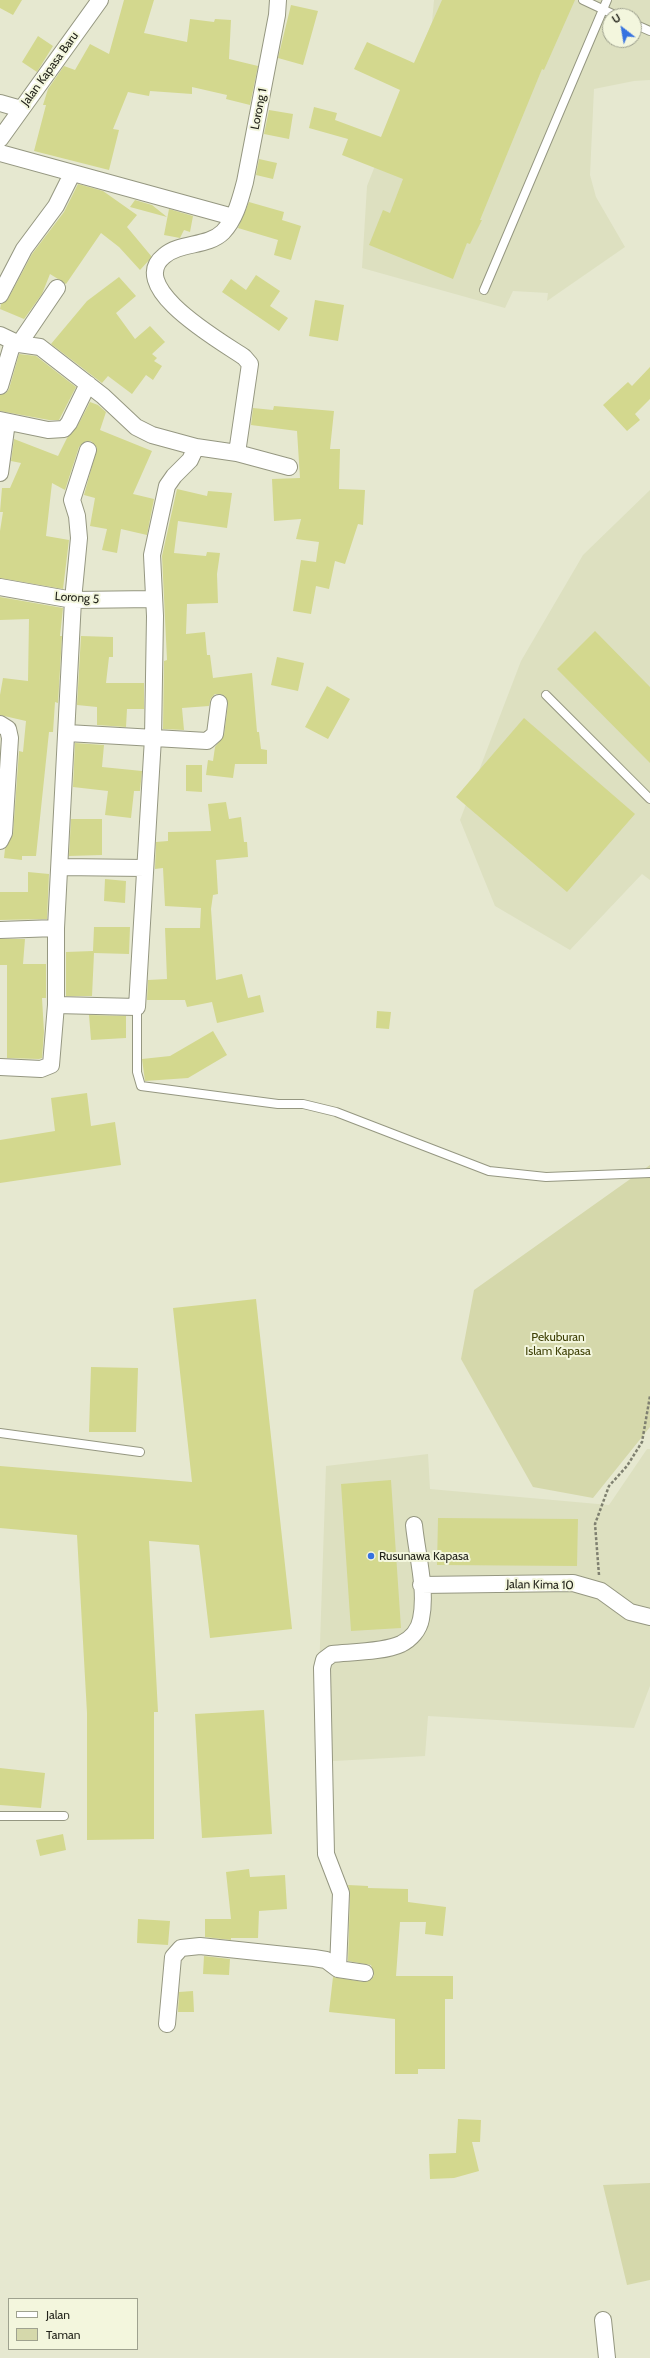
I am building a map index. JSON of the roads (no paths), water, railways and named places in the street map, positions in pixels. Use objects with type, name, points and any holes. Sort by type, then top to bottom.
[{"type":"street","name":"Lorong 1","points":[[234,217],[245,182],[277,15],[278,0]]},
{"type":"street","name":"Jalan Kapasa Baru","points":[[0,139],[93,2]]},
{"type":"street","points":[[0,103],[21,110]]},
{"type":"street","points":[[0,153],[72,174],[234,217],[223,232],[213,238],[164,255],[156,265],[153,275],[158,288],[186,316],[244,357],[250,364],[237,453]]},
{"type":"street","points":[[0,295],[24,249],[56,206],[72,174]]},
{"type":"street","points":[[0,386],[10,341],[57,288]]},
{"type":"street","points":[[10,341],[40,348],[88,384],[136,427],[152,435],[196,447],[237,453],[289,467]]},
{"type":"street","points":[[0,473],[4,421],[48,430],[64,429],[69,423],[88,384]]},
{"type":"street","points":[[56,1005],[137,1007],[153,738],[154,600],[152,555],[167,486],[190,460],[196,447]]},
{"type":"street","points":[[0,1067],[41,1069],[50,1067],[53,1060],[56,1005],[56,928],[68,733],[73,600],[79,538],[77,516],[72,500],[88,450]]},
{"type":"street","name":"Lorong 5","points":[[0,587],[73,600],[154,600]]},
{"type":"street","points":[[68,733],[200,741],[211,739],[215,734],[219,703]]},
{"type":"street","points":[[0,724],[8,729],[10,738],[3,778],[4,833],[0,840]]},
{"type":"street","points":[[60,867],[145,868]]},
{"type":"street","points":[[0,930],[56,928]]},
{"type":"street","points":[[338,1969],[340,1893],[326,1854],[327,1818],[322,1668],[324,1660],[332,1654],[401,1644],[415,1634],[421,1620],[421,1585],[414,1525]]},
{"type":"street","name":"Jalan Kima 10","points":[[421,1585],[573,1584],[601,1591],[630,1612],[650,1618]]},
{"type":"street","points":[[167,2024],[173,1957],[181,1948],[200,1946],[320,1959],[332,1963],[338,1969],[365,1973]]},
{"type":"street","points":[[603,2320],[607,2358]]},
{"type":"lane","points":[[583,0],[602,9]]},
{"type":"lane","points":[[484,290],[602,11]]},
{"type":"lane","points":[[546,695],[650,799]]},
{"type":"lane","points":[[137,1007],[137,1072],[141,1086],[278,1104],[303,1104],[336,1112],[489,1171],[546,1177],[650,1173]]},
{"type":"lane","points":[[0,1433],[140,1452]]},
{"type":"lane","points":[[0,1816],[64,1816]]},
{"type":"place","name":"Rusunawa Kapasa","points":[[371,1556]]},
{"type":"park label","name":"Pekuburan Islam Kapasa","points":[[558,1344]]}]
